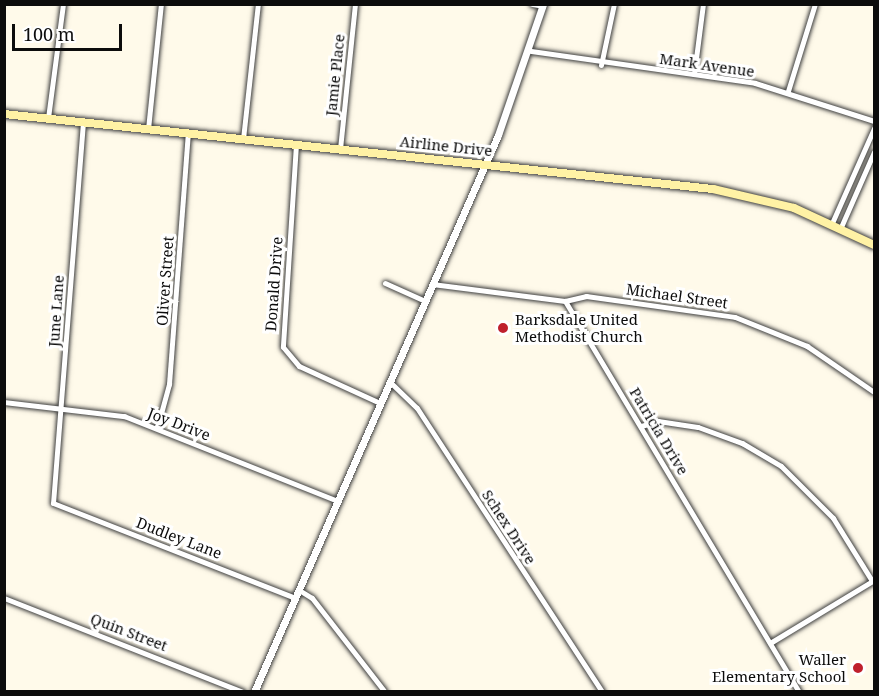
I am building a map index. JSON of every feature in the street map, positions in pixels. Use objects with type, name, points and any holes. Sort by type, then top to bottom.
[{"type":"main road","name":"Airline Drive","points":[[4,114],[713,189],[832,223],[874,245]]},
{"type":"street","points":[[48,118],[63,4]]},
{"type":"street","points":[[148,129],[161,4]]},
{"type":"street","points":[[243,139],[258,4]]},
{"type":"street","name":"Jamie Place","points":[[340,149],[355,4]]},
{"type":"street","points":[[254,692],[485,164],[531,51],[543,5],[532,4]]},
{"type":"street","points":[[601,65],[614,4]]},
{"type":"street","points":[[694,74],[703,4]]},
{"type":"street","points":[[788,91],[815,4]]},
{"type":"street","name":"Mark Avenue","points":[[531,51],[601,65],[694,74],[788,91],[874,121]]},
{"type":"street","name":"June Lane","points":[[52,503],[82,122]]},
{"type":"street","points":[[832,223],[874,128]]},
{"type":"street","name":"Oliver Street","points":[[157,428],[169,384],[188,133]]},
{"type":"street","name":"Donald Drive","points":[[296,144],[283,347],[299,366],[380,403]]},
{"type":"street","points":[[841,227],[874,152]]},
{"type":"street","points":[[385,283],[425,301]]},
{"type":"street","points":[[432,284],[565,301]]},
{"type":"street","name":"Michael Street","points":[[565,301],[585,296],[735,317],[807,346],[874,392]]},
{"type":"street","name":"Patricia Drive","points":[[565,301],[799,692]]},
{"type":"street","name":"Schex Drive","points":[[390,382],[417,408],[602,692]]},
{"type":"street","name":"Joy Drive","points":[[4,402],[60,406],[117,414],[338,501]]},
{"type":"street","points":[[641,426],[658,421],[698,427],[742,443],[781,466],[833,518],[873,581],[770,643]]},
{"type":"street","name":"Dudley Lane","points":[[52,503],[295,598]]},
{"type":"street","points":[[299,590],[312,598],[385,692]]},
{"type":"street","name":"Quin Street","points":[[4,598],[243,692]]},
{"type":"place","name":"Barksdale United Methodist Church","points":[[503,328]]},
{"type":"place","name":"Waller Elementary School","points":[[858,668]]}]
